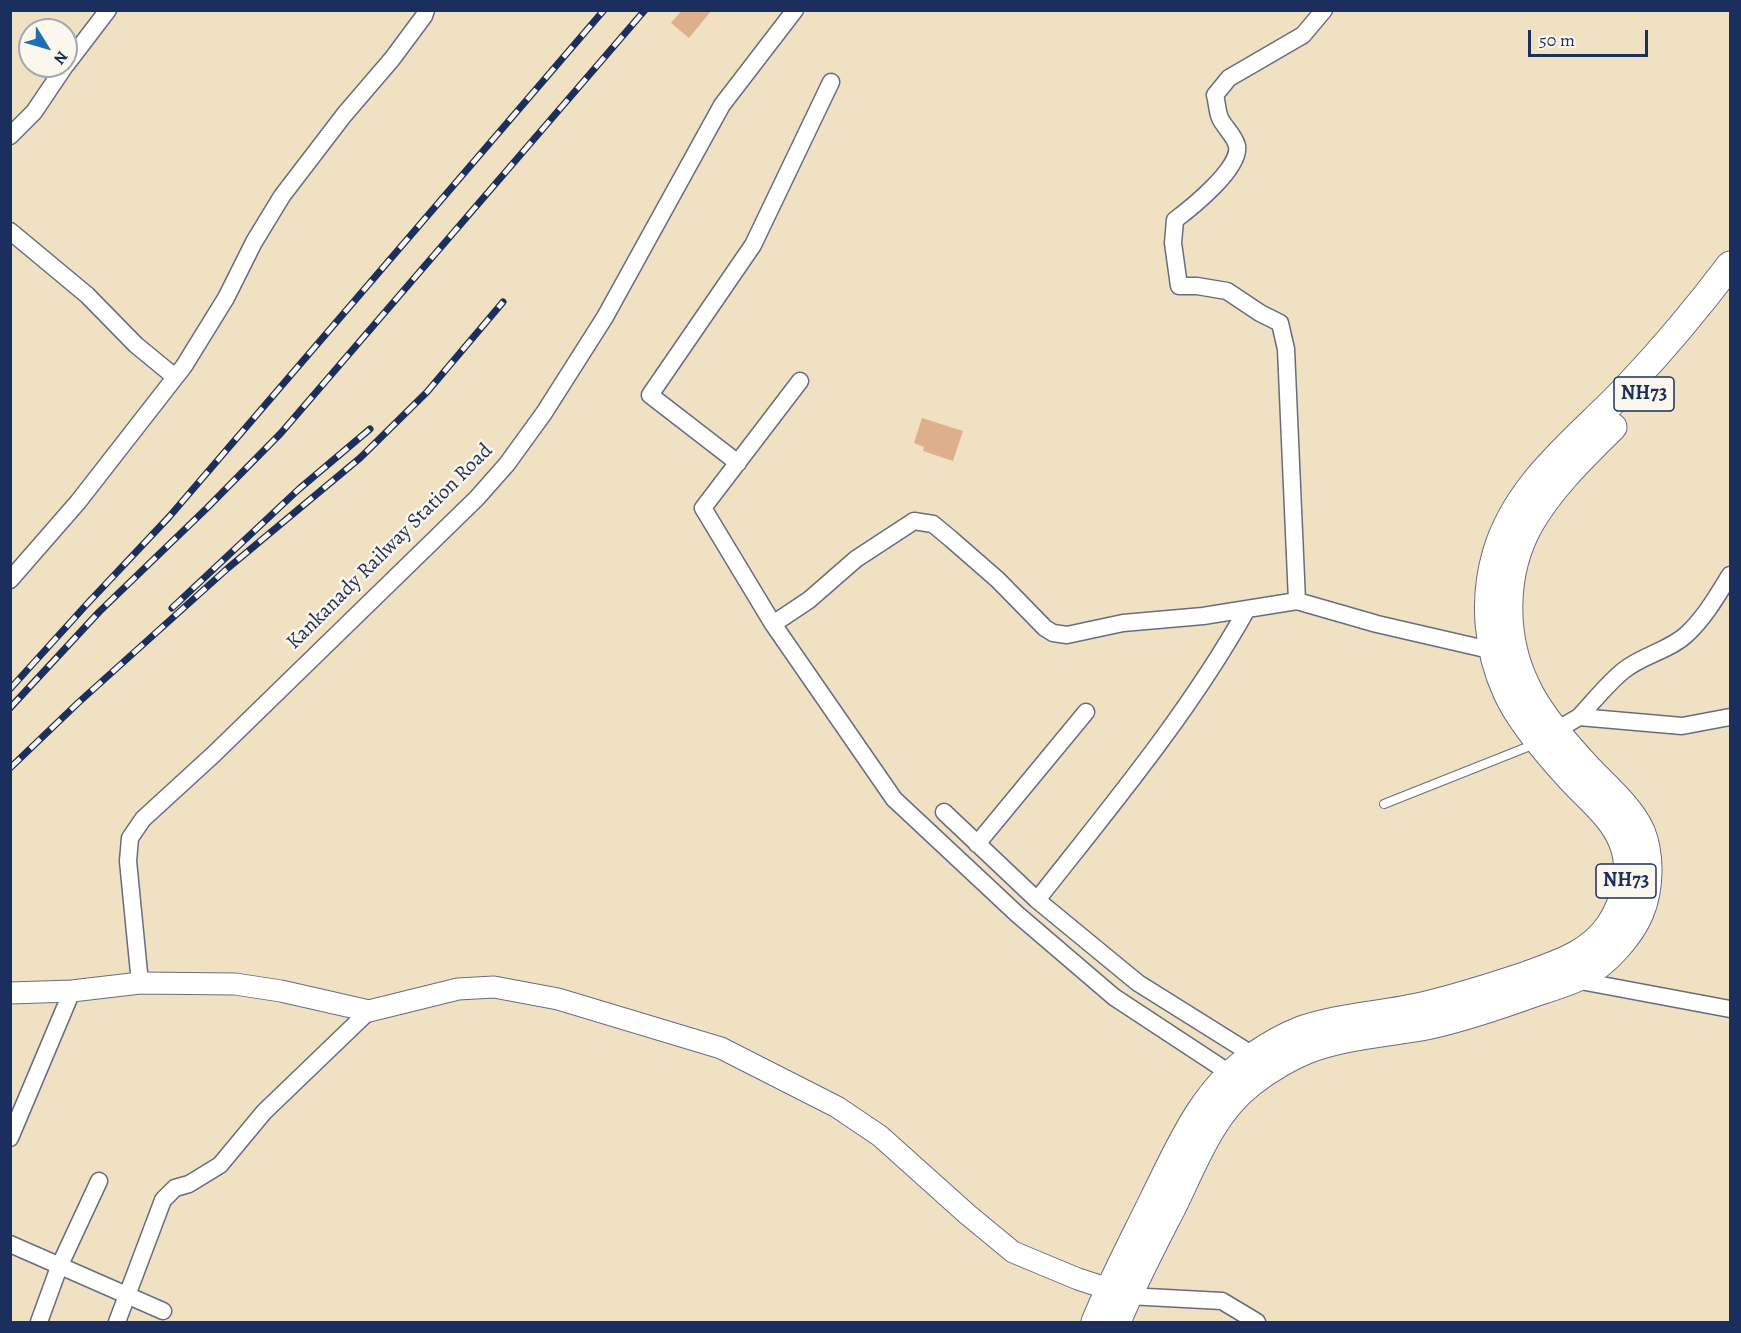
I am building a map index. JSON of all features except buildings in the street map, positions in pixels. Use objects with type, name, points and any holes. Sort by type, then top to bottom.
[{"type":"highway","name":"NH73","points":[[1117,1323],[1119,1292],[1185,1133],[1215,1090],[1253,1055],[1301,1031],[1342,1020],[1426,1005],[1491,998],[1587,974],[1609,957],[1624,939],[1640,913],[1646,886],[1648,860],[1640,830],[1625,808],[1547,737],[1507,694],[1494,651],[1489,623],[1488,588],[1496,552],[1510,518],[1527,491],[1548,465],[1620,395],[1731,265]]},
{"type":"highway","name":"NH73","points":[[1095,1323],[1119,1292],[1203,1143],[1230,1103],[1248,1085],[1269,1070],[1308,1050],[1346,1040],[1430,1025],[1491,998],[1576,956],[1595,942],[1621,905],[1628,862],[1622,839],[1547,737],[1513,646],[1508,590],[1529,526],[1553,489],[1682,354],[1731,294]]},
{"type":"street","points":[[78,49],[108,10]]},
{"type":"street","points":[[10,580],[78,502],[175,376],[226,297],[254,242],[282,196],[344,115],[392,59],[426,10]]},
{"type":"street","name":"Kankanady Railway Station Road","points":[[140,983],[128,861],[130,838],[143,819],[214,754],[477,498],[507,464],[605,317],[722,105],[795,10]]},
{"type":"street","points":[[1297,601],[1286,349],[1280,323],[1227,291],[1197,286],[1179,286],[1173,243],[1175,220],[1191,208],[1226,174],[1235,156],[1237,146],[1220,117],[1215,95],[1229,78],[1303,35],[1324,10]]},
{"type":"street","points":[[12,131],[34,111],[57,78]]},
{"type":"street","points":[[738,463],[650,395],[753,244],[831,82]]},
{"type":"street","points":[[10,231],[87,295],[136,345],[175,376]]},
{"type":"street","points":[[800,381],[702,508],[773,624],[894,799],[1017,914],[1114,997],[1231,1074]]},
{"type":"street","points":[[773,624],[809,600],[856,559],[914,521],[933,524],[998,580],[1045,628],[1053,633],[1067,635],[1124,623],[1203,616],[1297,601],[1377,624],[1494,651]]},
{"type":"street","points":[[1547,737],[1579,717],[1623,671],[1654,652],[1678,642],[1708,611],[1731,575]]},
{"type":"street","points":[[1036,900],[1139,770],[1221,656],[1247,609]]},
{"type":"street","points":[[977,844],[1086,712]]},
{"type":"street","points":[[1579,717],[1682,726],[1731,717]]},
{"type":"street","points":[[944,812],[1036,900],[1138,982],[1253,1055]]},
{"type":"street","points":[[1573,979],[1731,1009]]},
{"type":"street","points":[[10,993],[72,991],[140,983],[235,984],[281,991],[369,1011],[458,989],[494,987],[558,999],[721,1048],[837,1107],[880,1136],[1013,1252],[1078,1279],[1119,1292],[1222,1301],[1257,1323]]},
{"type":"street","points":[[10,1138],[72,991]]},
{"type":"street","points":[[117,1323],[163,1200],[175,1188],[189,1184],[220,1165],[264,1112],[369,1011]]},
{"type":"street","points":[[39,1323],[59,1267],[99,1181]]},
{"type":"street","points":[[10,1244],[163,1311]]},
{"type":"lane","points":[[1384,804],[1547,737]]},
{"type":"railway","points":[[10,689],[169,517],[604,10]]},
{"type":"railway","points":[[10,708],[99,612],[281,433],[645,10]]},
{"type":"railway","points":[[10,768],[79,702],[228,568],[360,458],[427,392],[503,302]]},
{"type":"railway","points":[[172,608],[299,489],[370,429]]}]
